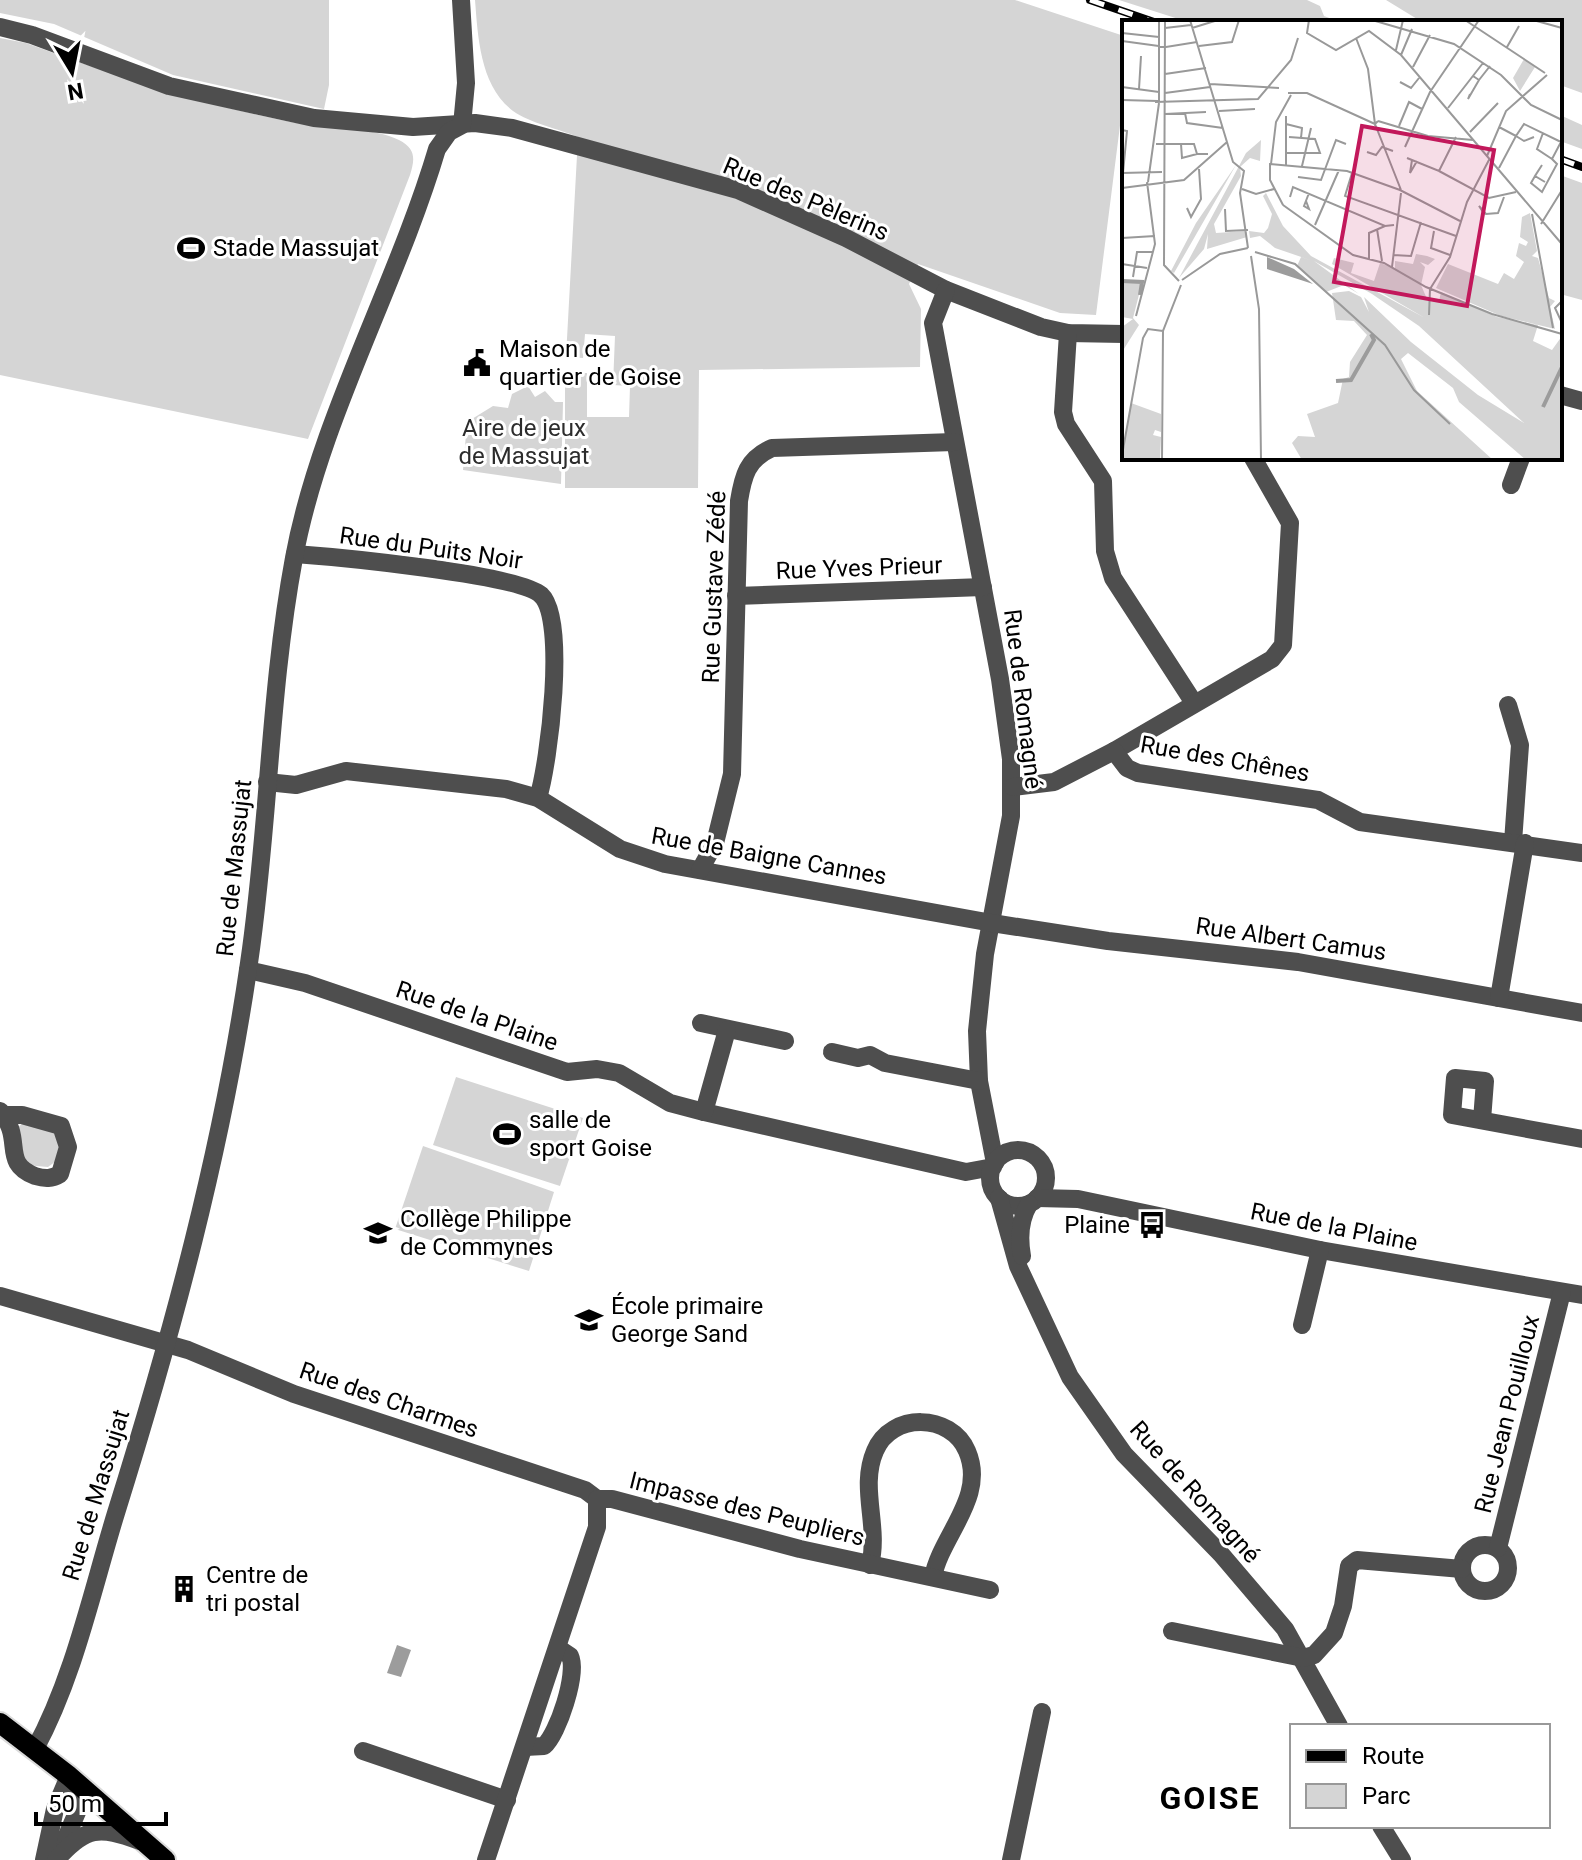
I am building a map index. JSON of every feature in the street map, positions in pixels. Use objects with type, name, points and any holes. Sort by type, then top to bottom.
[{"type":"main road","points":[[0,1723],[74,1780],[165,1860]]},
{"type":"street","points":[[461,0],[466,83],[462,125]]},
{"type":"street","name":"Rue des Pèlerins","points":[[0,27],[32,35],[169,86],[335,122],[413,127],[491,124],[512,128],[738,190],[846,238],[946,290],[1041,327],[1068,333],[1122,334]]},
{"type":"street","name":"Rue de Massujat","points":[[35,1749],[50,1721],[66,1676],[206,1194],[248,970],[295,554],[330,437],[437,149],[449,132],[462,125]]},
{"type":"street","name":"Rue de Romagné","points":[[946,290],[933,323],[1002,693],[1013,787],[981,986],[979,1081],[994,1165]]},
{"type":"street","points":[[1068,333],[1063,412],[1066,424],[1103,481],[1108,566],[1194,703]]},
{"type":"street","points":[[1562,396],[1582,401]]},
{"type":"street","name":"Rue Gustave Zédé","points":[[700,870],[715,843],[731,788],[743,476],[759,454],[772,448],[954,442]]},
{"type":"street","points":[[1114,751],[1272,659],[1283,645],[1290,523],[1254,460]]},
{"type":"street","points":[[1511,485],[1520,460]]},
{"type":"street","name":"Rue du Puits Noir","points":[[295,554],[518,582],[539,593],[550,610],[555,635],[550,737],[538,798]]},
{"type":"street","name":"Rue Yves Prieur","points":[[736,596],[983,587]]},
{"type":"street","points":[[1499,998],[1519,842],[1520,745],[1508,705]]},
{"type":"street","name":"Rue des Chênes","points":[[1013,787],[1054,782],[1114,751],[1127,768],[1138,773],[1318,800],[1360,822],[1582,853]]},
{"type":"street","name":"Rue de Baigne Cannes","points":[[267,782],[296,785],[346,771],[506,789],[538,798],[639,858],[992,923]]},
{"type":"street","name":"Rue Albert Camus","points":[[992,923],[1108,941],[1298,962],[1582,1013]]},
{"type":"street","name":"Rue de la Plaine","points":[[248,970],[305,983],[567,1072],[597,1069],[619,1073],[670,1103],[966,1172],[997,1195]]},
{"type":"street","points":[[701,1023],[785,1041]]},
{"type":"street","points":[[704,1112],[727,1030]]},
{"type":"street","points":[[832,1052],[858,1058],[870,1055],[885,1063],[979,1081]]},
{"type":"street","points":[[986,1118],[1001,1136],[1038,1158],[1046,1172],[1043,1191],[1033,1201],[1013,1205],[997,1195],[994,1165],[1007,1152],[1022,1150]]},
{"type":"street","points":[[1482,1120],[1582,1139]]},
{"type":"street","name":"Rue de la Plaine","points":[[966,1172],[994,1165]]},
{"type":"street","name":"Rue de la Plaine","points":[[1046,1172],[1078,1199]]},
{"type":"street","name":"Rue de Romagné","points":[[997,1195],[1010,1241],[1070,1377],[1124,1454],[1221,1554],[1285,1629],[1338,1724]]},
{"type":"street","name":"Rue de la Plaine","points":[[1033,1201],[1078,1199],[1320,1250],[1582,1295]]},
{"type":"street","name":"Rue de Romagné","points":[[1028,1282],[1020,1241],[1024,1212],[1033,1201]]},
{"type":"street","points":[[1302,1325],[1320,1250]]},
{"type":"street","name":"Rue Jean Pouilloux","points":[[1498,1548],[1562,1292]]},
{"type":"street","name":"Rue des Charmes","points":[[0,1296],[165,1343],[294,1394],[585,1490],[597,1499]]},
{"type":"street","points":[[870,1565],[875,1536],[868,1474],[876,1446],[895,1428],[907,1423],[931,1422],[951,1430],[960,1440],[972,1465],[972,1479],[965,1505],[940,1551],[933,1577]]},
{"type":"street","name":"Impasse des Peupliers","points":[[486,1860],[597,1527],[597,1499],[612,1499],[870,1565],[990,1590]]},
{"type":"street","name":"Rue Jean Pouilloux","points":[[1484,1544],[1498,1548],[1508,1560],[1509,1568],[1497,1588],[1490,1591],[1474,1589],[1462,1569],[1471,1550],[1484,1544]]},
{"type":"street","points":[[1172,1631],[1303,1658],[1324,1647],[1334,1633],[1343,1606],[1349,1566],[1357,1560],[1462,1569]]},
{"type":"street","points":[[1011,1860],[1042,1712]]},
{"type":"street","points":[[363,1751],[507,1800]]},
{"type":"street","points":[[44,1860],[55,1809],[74,1780]]},
{"type":"street","points":[[56,1860],[78,1810],[74,1780]]},
{"type":"street","points":[[1383,1829],[1387,1860]]},
{"type":"street","points":[[1383,1829],[1402,1860]]},
{"type":"street","points":[[56,1860],[76,1838],[97,1831],[110,1830],[145,1842]]},
{"type":"green space","points":[[0,0],[329,0],[329,85],[324,109],[173,75],[54,24],[0,13]]},
{"type":"green space","points":[[475,0],[1015,0],[1122,35],[1122,110],[1096,315],[1060,313],[918,264],[909,284],[921,309],[920,367],[699,370],[698,488],[565,488],[565,373],[587,373],[587,417],[629,417],[630,386],[613,385],[615,336],[585,334],[583,358],[566,357],[578,137],[528,119],[502,101],[487,75]]},
{"type":"green space","points":[[1119,0],[1307,0],[1320,6],[1324,16],[1335,20],[1182,20]]},
{"type":"green space","points":[[1386,0],[1582,0],[1582,93],[1562,86],[1562,20],[1419,20]]},
{"type":"green space","name":"Stade Massujat","points":[[0,38],[26,43],[223,107],[291,122],[377,133],[399,140],[409,147],[413,159],[410,175],[308,439],[0,375]]},
{"type":"green space","points":[[1562,116],[1582,125],[1582,149],[1562,142]]},
{"type":"green space","points":[[1562,176],[1582,183],[1582,300],[1562,295]]},
{"type":"green space","name":"Aire de jeux de Massujat","points":[[528,386],[535,397],[545,391],[555,402],[563,402],[561,484],[463,470],[467,422],[493,406],[508,408],[512,394]]},
{"type":"green space","name":"salle de sport Goise","points":[[456,1077],[583,1118],[560,1186],[433,1145]]},
{"type":"green space","points":[[23,1123],[54,1129],[62,1147],[56,1161],[48,1167],[25,1165],[17,1128]]},
{"type":"green space","points":[[423,1146],[554,1192],[529,1271],[395,1229]]},
{"type":"shaded area","points":[[397,1645],[411,1650],[401,1677],[387,1673]]},
{"type":"railway","points":[[1090,0],[1148,20]]},
{"type":"railway","points":[[1562,160],[1582,167]]},
{"type":"place","name":"Stade Massujat","points":[[191,248]]},
{"type":"place","name":"Maison de quartier de Goise","points":[[477,363]]},
{"type":"place","name":"salle de sport Goise","points":[[507,1134]]},
{"type":"place","name":"Plaine","points":[[1152,1225]]},
{"type":"place","name":"Collège Philippe de Commynes","points":[[378,1233]]},
{"type":"place","name":"École primaire George Sand","points":[[589,1320]]},
{"type":"place","name":"Centre de tri postal","points":[[184,1589]]},
{"type":"district","name":"GOISE","points":[[1210,1798]]}]
